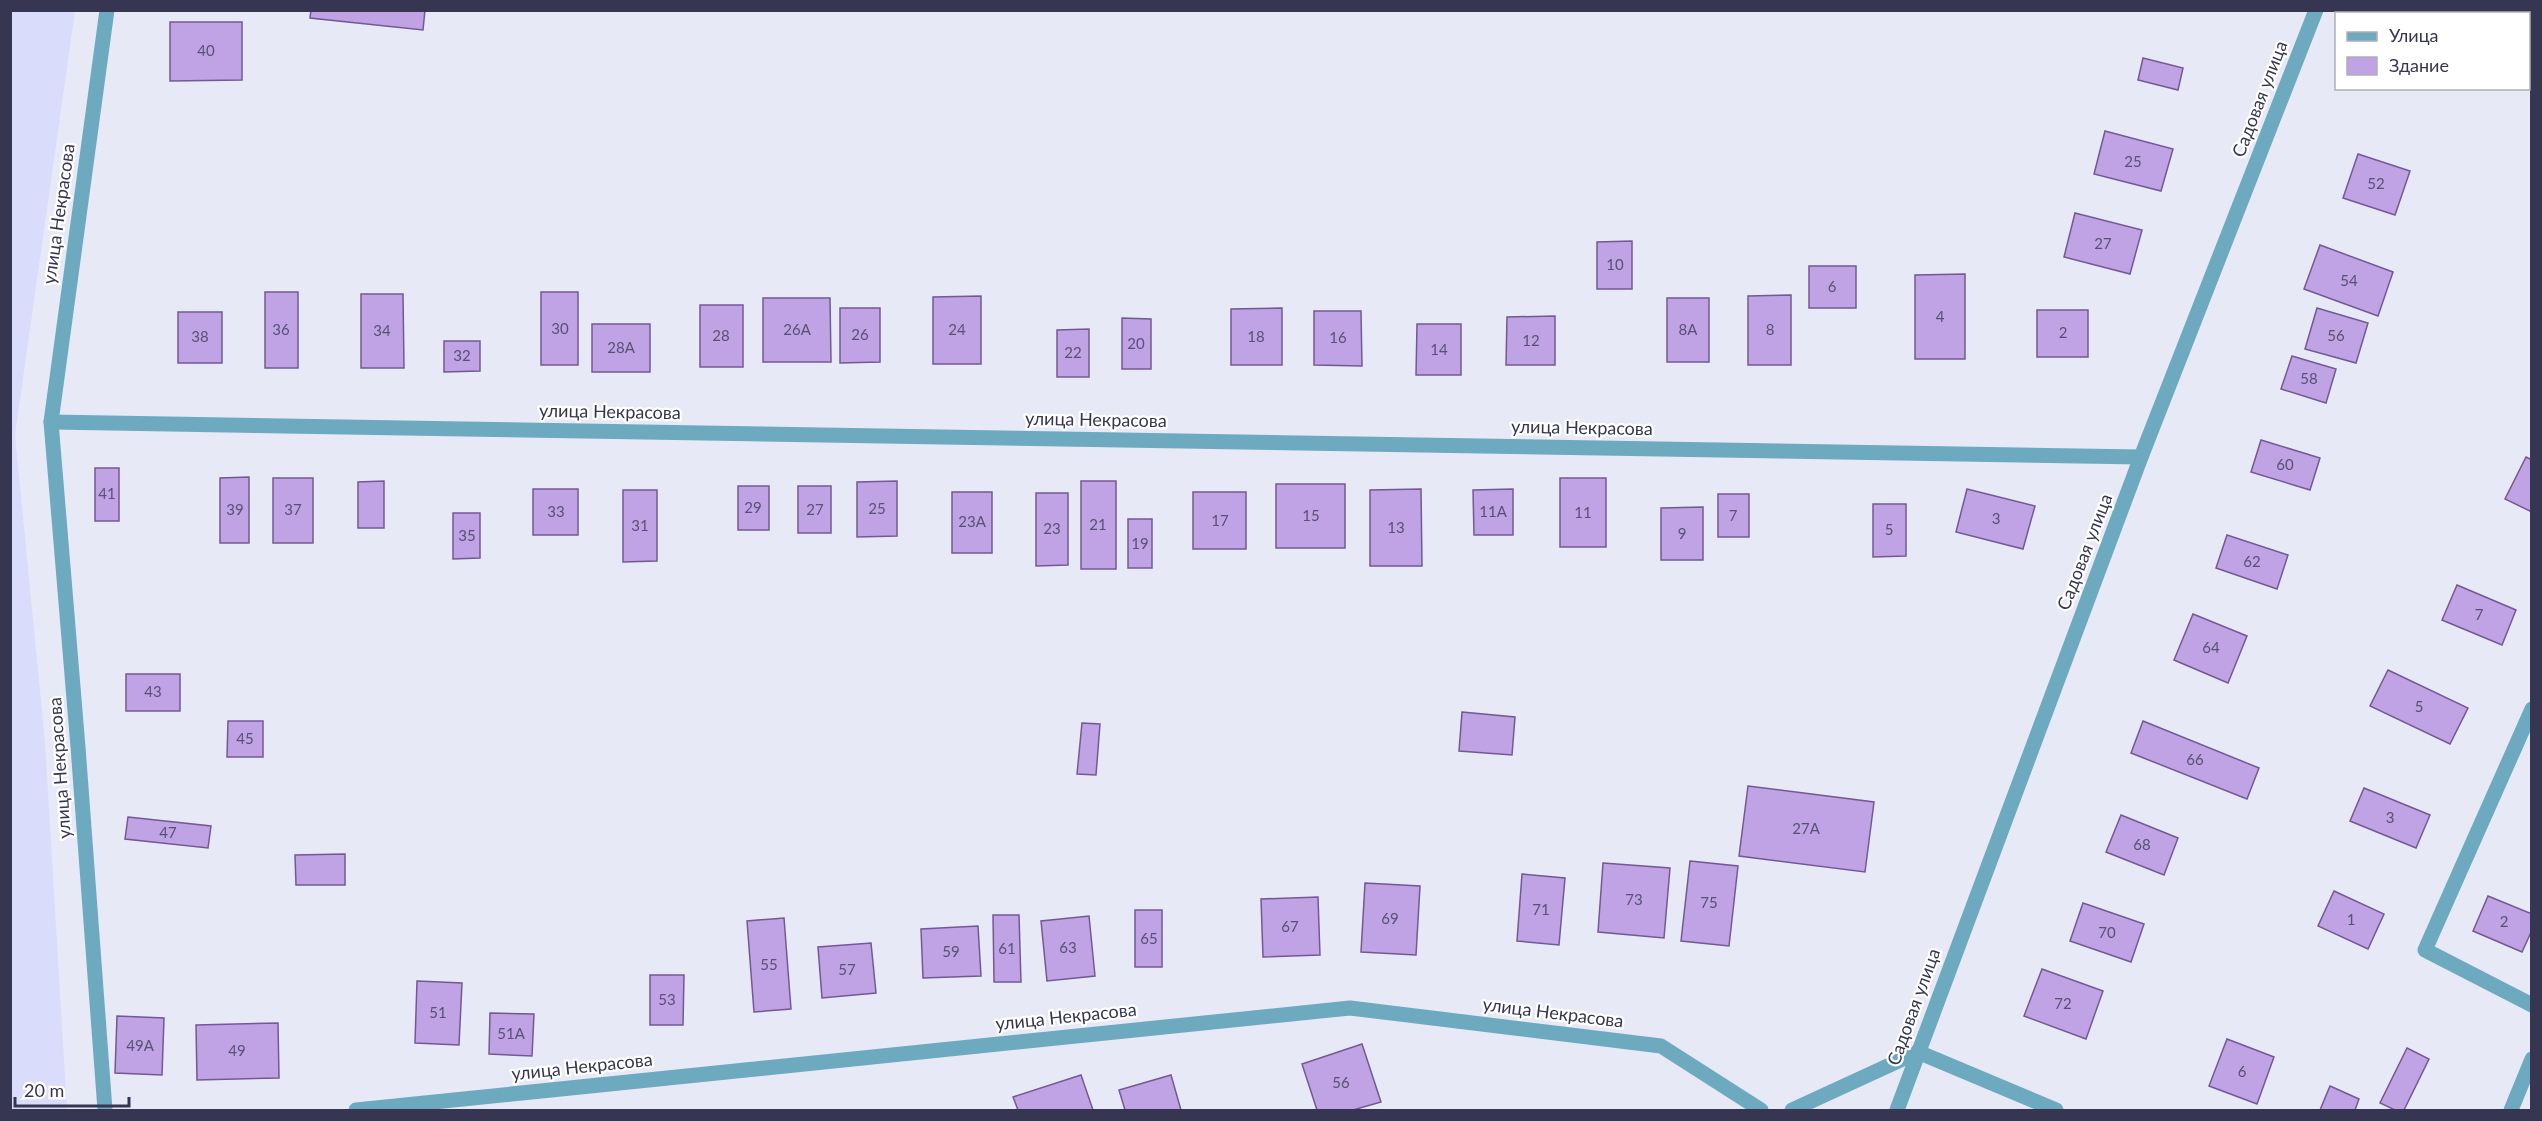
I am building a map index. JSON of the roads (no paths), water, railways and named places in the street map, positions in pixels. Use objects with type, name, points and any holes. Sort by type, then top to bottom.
[{"type":"street","name":"улица Некрасова","points":[[105,1110],[51,422],[107,10]]},
{"type":"street","name":"Садовая улица","points":[[1897,1110],[2141,457],[2316,10]]},
{"type":"street","name":"улица Некрасова","points":[[51,422],[2141,457]]},
{"type":"street","points":[[2532,709],[2425,950],[2532,1005]]},
{"type":"street","name":"улица Некрасова","points":[[356,1110],[1350,1008],[1661,1046],[1761,1110]]},
{"type":"street","points":[[1792,1110],[1918,1053],[2056,1110]]},
{"type":"street","points":[[2511,1110],[2532,1059]]}]
